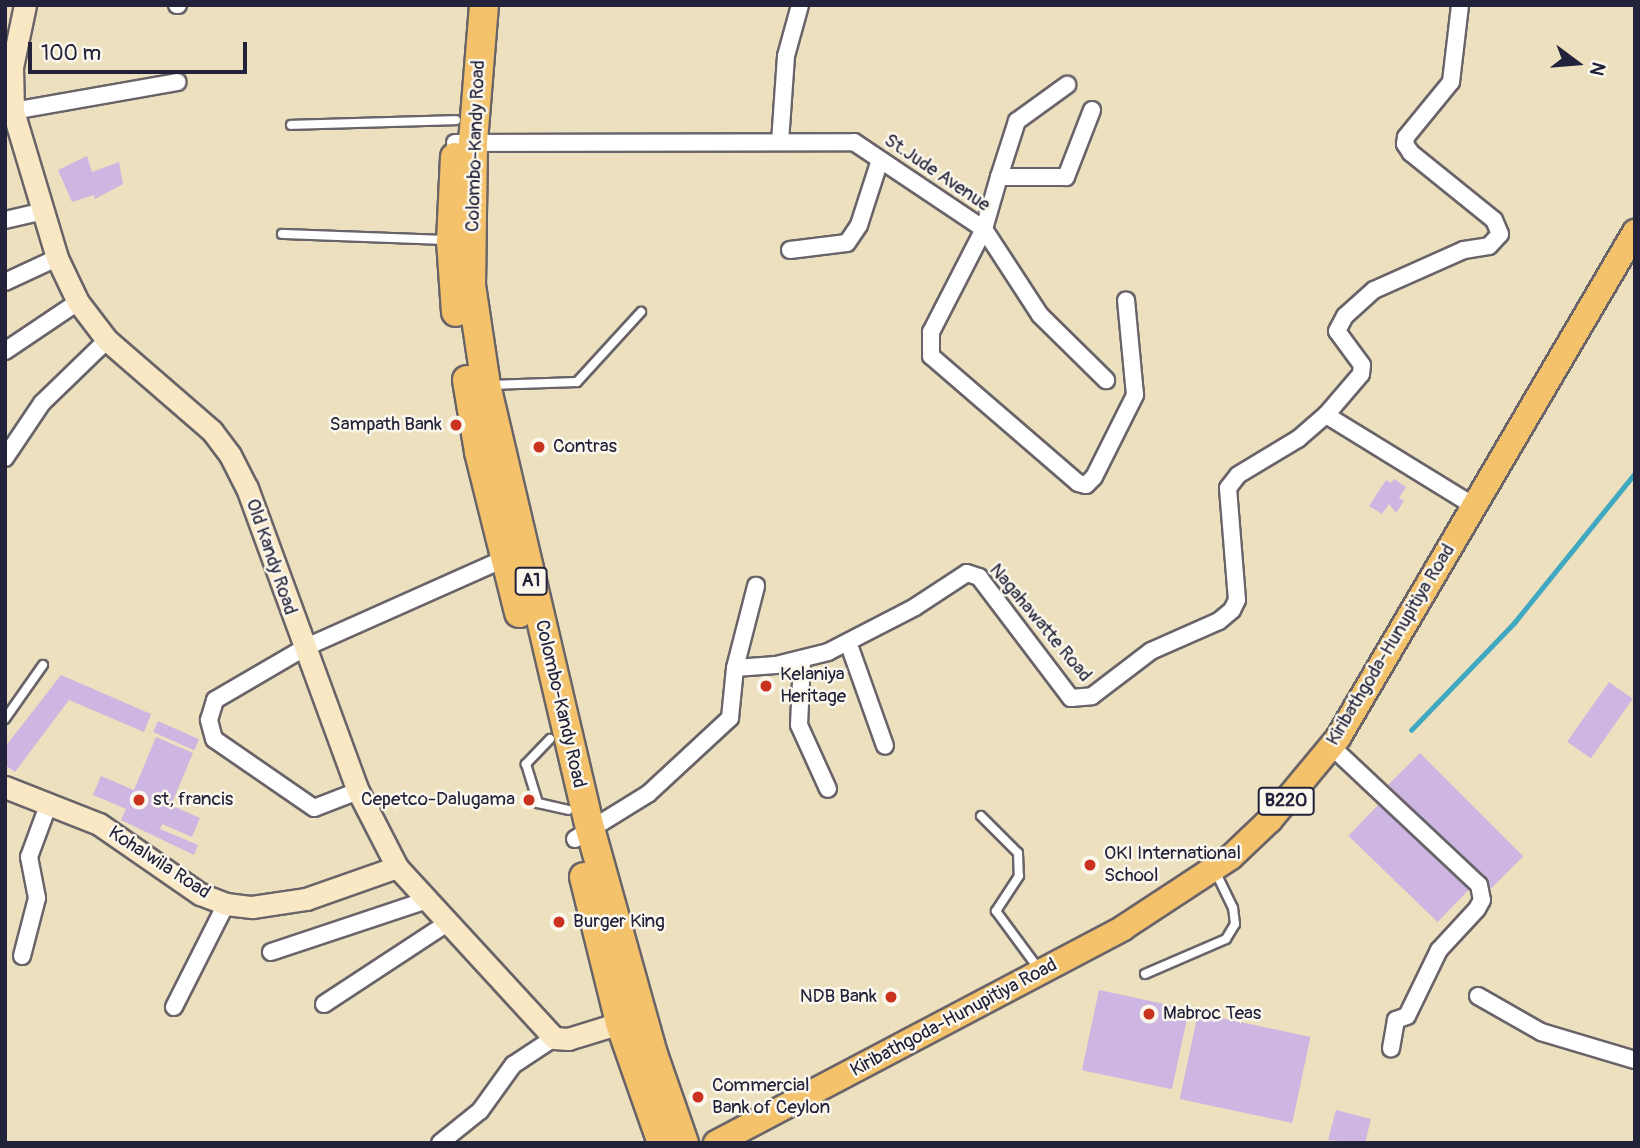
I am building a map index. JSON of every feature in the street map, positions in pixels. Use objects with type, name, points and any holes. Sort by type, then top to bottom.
[{"type":"highway","name":"Colombo-Kandy Road","points":[[466,5],[461,135],[451,241],[460,338],[480,452],[515,555],[583,835],[620,1023],[662,1143]]},
{"type":"highway","name":"Colombo-Kandy Road","points":[[484,5],[461,135],[471,285],[515,555],[550,738],[568,810],[583,835],[684,1143]]},
{"type":"main road","name":"Kiribathgoda-Hunupitiya Road","points":[[716,1143],[1124,928],[1214,869],[1270,820],[1331,746],[1635,232]]},
{"type":"street","name":"Old Kandy Road","points":[[25,5],[8,72],[16,144],[44,211],[57,258],[78,302],[107,340],[212,431],[230,455],[247,488],[358,791],[397,867],[424,901],[554,1038]]},
{"type":"street","points":[[780,142],[786,57],[800,5]]},
{"type":"street","name":"Nagahawatte Road","points":[[735,668],[802,659],[848,642],[915,607],[967,573],[979,577],[1070,698],[1092,695],[1151,651],[1219,621],[1232,610],[1237,600],[1228,488],[1238,475],[1298,439],[1326,415],[1361,374],[1362,365],[1338,331],[1345,316],[1374,290],[1464,250],[1489,246],[1500,234],[1494,220],[1411,153],[1405,144],[1406,137],[1451,82],[1460,5]]},
{"type":"street","points":[[13,111],[137,85],[177,82]]},
{"type":"street","points":[[1067,85],[1017,121],[984,229],[1040,315],[1106,380]]},
{"type":"street","points":[[999,177],[1066,177],[1092,110]]},
{"type":"street","name":"St.Jude Avenue","points":[[461,135],[854,142],[984,229],[931,332],[932,356],[1078,483],[1086,485],[1094,477],[1135,394],[1126,300]]},
{"type":"street","points":[[790,250],[847,243],[859,225],[880,160]]},
{"type":"street","points":[[5,220],[44,211]]},
{"type":"street","points":[[5,282],[57,258]]},
{"type":"street","points":[[5,351],[78,302]]},
{"type":"street","points":[[5,458],[42,403],[107,340]]},
{"type":"street","points":[[1326,415],[1474,506]]},
{"type":"street","points":[[358,791],[314,808],[214,739],[209,731],[215,700],[304,648],[515,555]]},
{"type":"street","points":[[583,835],[648,794],[726,724],[730,718],[735,668],[756,586]]},
{"type":"street","points":[[848,642],[885,746]]},
{"type":"street","points":[[802,659],[799,725],[828,789]]},
{"type":"street","points":[[1331,746],[1479,885],[1482,900],[1439,950],[1408,1016],[1396,1020],[1391,1049]]},
{"type":"street","name":"Kohalwila Road","points":[[5,787],[99,824],[200,894],[226,904],[252,906],[306,898],[397,867]]},
{"type":"street","points":[[22,956],[37,898],[29,857],[49,803]]},
{"type":"street","points":[[271,952],[424,901]]},
{"type":"street","points":[[174,1007],[226,904]]},
{"type":"street","points":[[324,1004],[446,924]]},
{"type":"street","points":[[1478,996],[1541,1032],[1635,1060]]},
{"type":"street","points":[[440,1143],[480,1111],[513,1065],[554,1038],[568,1039],[620,1023]]},
{"type":"lane","points":[[291,125],[461,135]]},
{"type":"lane","points":[[282,234],[451,241]]},
{"type":"lane","points":[[486,385],[577,382],[641,312]]},
{"type":"lane","points":[[5,719],[43,665]]},
{"type":"lane","points":[[981,816],[1018,853],[1022,864],[996,911],[998,919],[1042,973]]},
{"type":"lane","points":[[1145,974],[1226,939],[1235,925],[1233,908],[1214,869]]},
{"type":"building","points":[[87,156],[92,172],[119,162],[123,184],[95,199],[94,195],[72,202],[58,170]]},
{"type":"building","points":[[1394,479],[1406,487],[1399,498],[1404,501],[1396,513],[1389,504],[1382,514],[1369,506],[1386,480],[1391,483]]},
{"type":"building","points":[[61,675],[151,714],[144,732],[69,700],[15,772],[5,765],[5,747]]},
{"type":"building","points":[[1609,682],[1633,699],[1591,758],[1567,742]]},
{"type":"building","points":[[158,721],[199,739],[194,750],[153,732]]},
{"type":"building","name":"st, francis","points":[[156,737],[193,753],[171,805],[200,818],[192,837],[162,824],[160,829],[198,845],[194,855],[121,820],[126,809],[93,795],[101,776],[134,790]]},
{"type":"building","points":[[1420,753],[1523,856],[1491,888],[1388,785]]},
{"type":"building","points":[[1381,802],[1470,888],[1438,922],[1348,836]]},
{"type":"building","points":[[1099,990],[1189,1009],[1172,1089],[1082,1070]]},
{"type":"building","points":[[1198,1013],[1310,1037],[1292,1123],[1180,1099]]},
{"type":"building","points":[[1336,1110],[1371,1119],[1365,1143],[1328,1140]]},
{"type":"waterway","points":[[1411,730],[1514,623],[1635,473]]},
{"type":"place","name":"Sampath Bank","points":[[456,425]]},
{"type":"place","name":"Contras","points":[[539,447]]},
{"type":"place","name":"Kelaniya Heritage","points":[[766,686]]},
{"type":"place","name":"st, francis","points":[[139,800]]},
{"type":"place","name":"Cepetco-Dalugama","points":[[529,800]]},
{"type":"place","name":"OKI International School","points":[[1090,865]]},
{"type":"place","name":"Burger King","points":[[559,922]]},
{"type":"place","name":"NDB Bank","points":[[891,997]]},
{"type":"place","name":"Mabroc Teas","points":[[1149,1014]]},
{"type":"place","name":"Commercial Bank of Ceylon","points":[[698,1097]]}]
